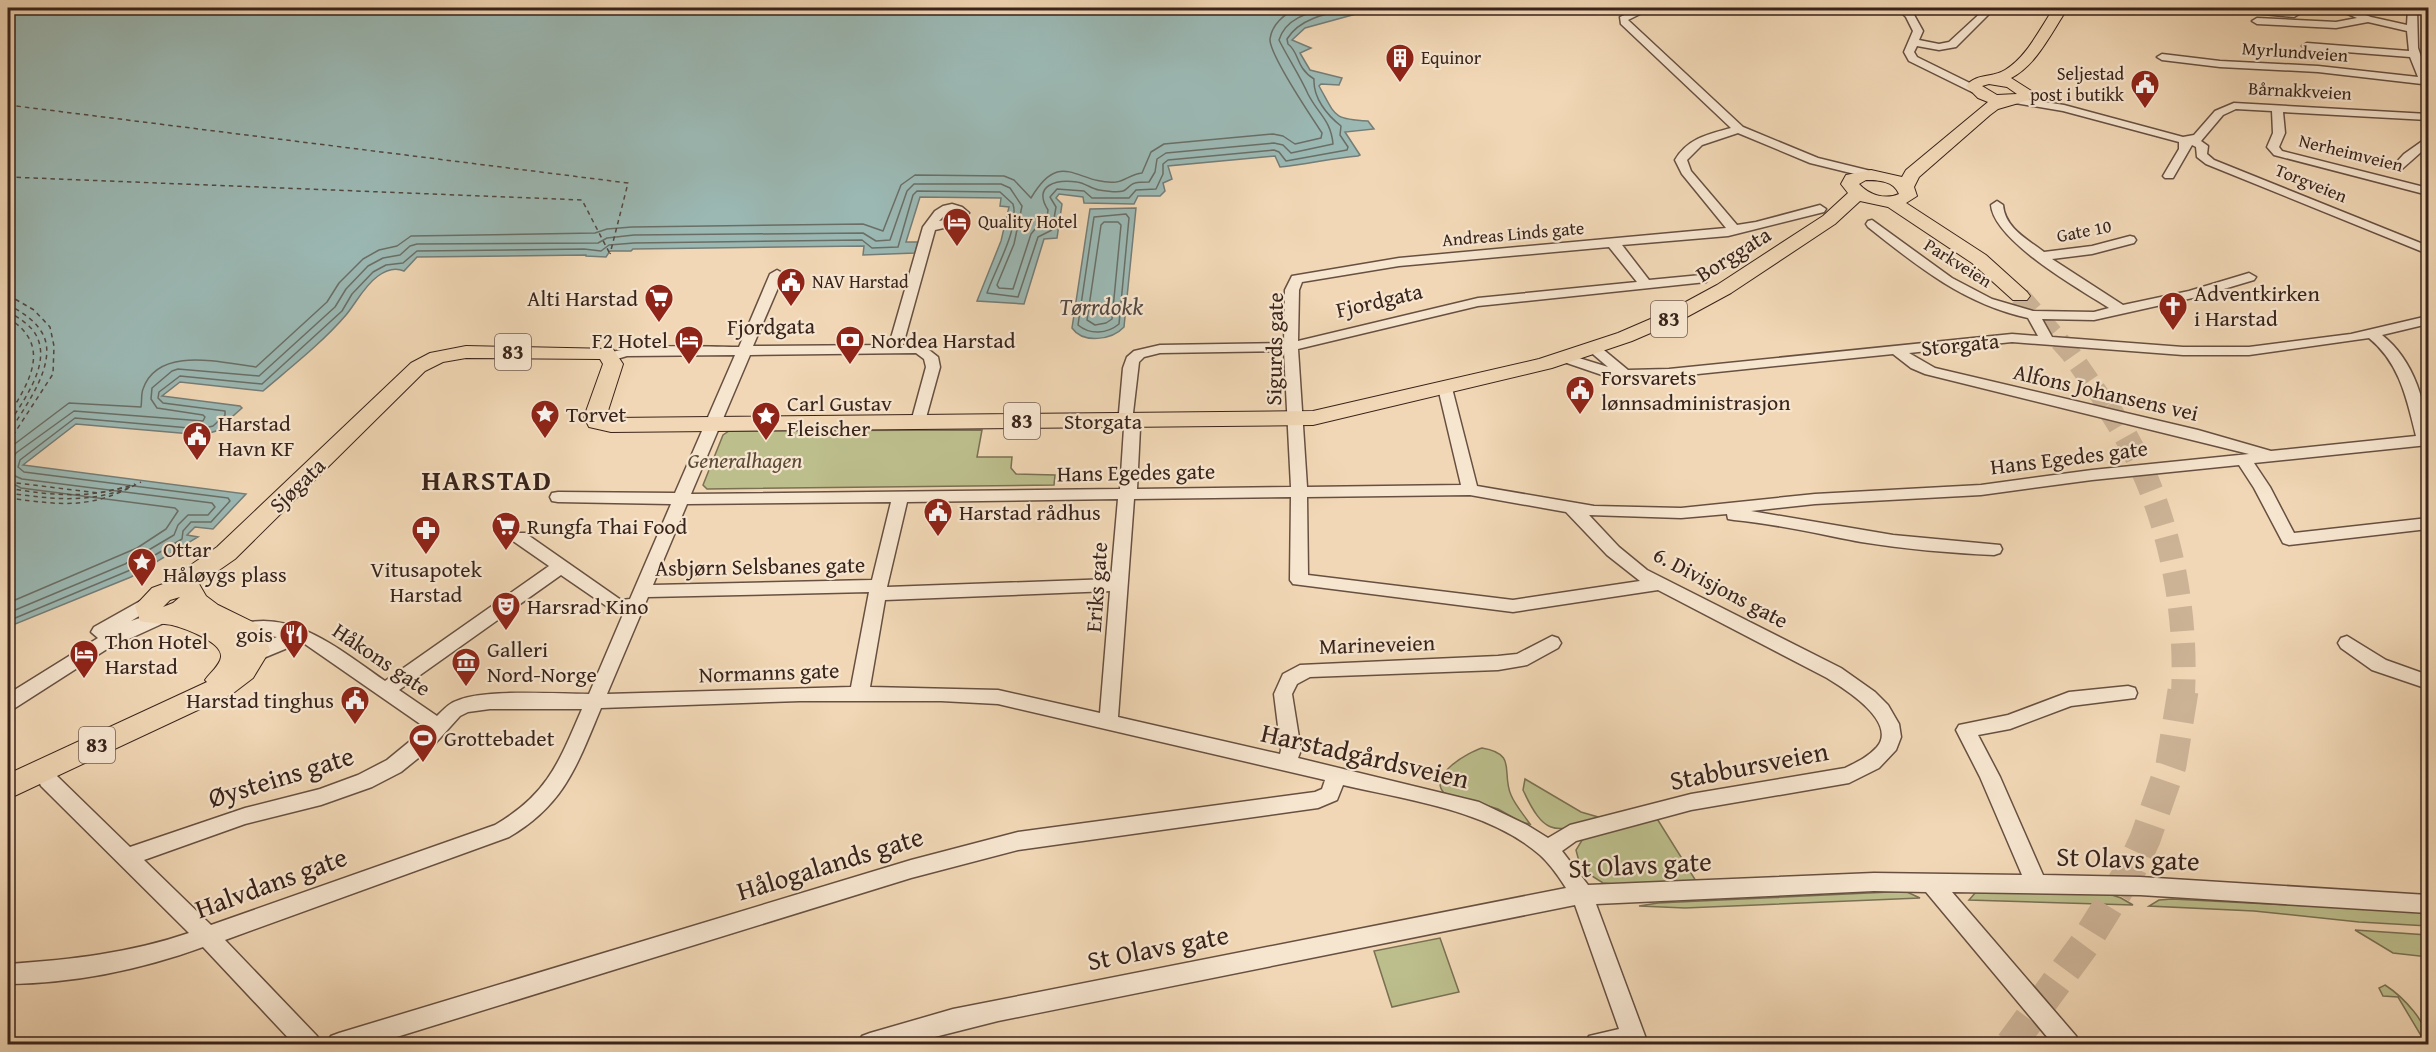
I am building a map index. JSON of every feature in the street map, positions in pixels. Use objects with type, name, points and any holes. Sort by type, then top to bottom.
[{"type":"highway","name":"83","points":[[1854,187],[1855,177],[1892,172],[1907,164],[1975,105],[1983,85],[2014,70],[2061,8]]},
{"type":"highway","points":[[1983,85],[1991,98],[2017,95],[2022,77],[2074,8]]},
{"type":"highway","name":"83","points":[[1896,196],[1912,174],[1983,111],[2017,95]]},
{"type":"highway","points":[[1874,175],[1893,179],[1896,196]]},
{"type":"highway","points":[[1854,187],[1896,196],[1979,259],[2020,296]]},
{"type":"highway","name":"Borggata","points":[[1593,349],[1661,322],[1709,298],[1825,215],[1854,187]]},
{"type":"highway","name":"Borggata","points":[[1825,215],[1896,196]]},
{"type":"highway","name":"Storgata","points":[[610,357],[613,364],[595,417],[597,422],[624,425],[1313,418],[1445,388],[1566,358],[1593,349]]},
{"type":"highway","name":"Fjordgata","points":[[368,416],[418,367],[443,355],[491,351],[597,352],[606,353],[610,357]]},
{"type":"highway","name":"Sjøgata","points":[[174,602],[222,562],[226,554],[368,416]]},
{"type":"highway","name":"83","points":[[174,602],[225,638],[234,646],[237,654],[233,666],[223,677],[186,703]]},
{"type":"highway","points":[[174,602],[209,611],[252,641]]},
{"type":"highway","name":"83","points":[[8,787],[233,680],[251,662],[252,641]]},
{"type":"street","points":[[1677,8],[1636,12],[1628,14],[1623,19],[1739,129],[1814,161],[1854,187]]},
{"type":"street","points":[[1901,8],[1910,15],[1918,31],[1909,52],[1911,57],[1922,65],[1937,71],[1983,85]]},
{"type":"street","points":[[1913,42],[1943,47],[1952,45],[1990,8]]},
{"type":"street","points":[[2339,8],[2368,19],[2410,29]]},
{"type":"street","points":[[2244,9],[2292,12],[2310,24]]},
{"type":"street","points":[[2416,12],[2410,29],[2412,54],[2427,83]]},
{"type":"street","points":[[2257,21],[2336,25],[2368,19]]},
{"type":"street","points":[[2307,46],[2412,54]]},
{"type":"street","name":"Myrlundveien","points":[[2162,57],[2220,64],[2328,70],[2427,83]]},
{"type":"street","points":[[2017,95],[2188,140],[2169,176]]},
{"type":"street","name":"Bårnakkveien","points":[[2188,140],[2201,135],[2224,109],[2241,106],[2428,117]]},
{"type":"street","name":"Nerheimveien","points":[[2277,107],[2279,133],[2273,147],[2278,153],[2428,191]]},
{"type":"street","points":[[1733,229],[1686,172],[1681,160],[1684,151],[1700,142],[1739,129]]},
{"type":"street","name":"Torgveien","points":[[2188,140],[2202,146],[2201,155],[2210,162],[2428,250]]},
{"type":"street","points":[[2398,166],[2428,140]]},
{"type":"street","points":[[1814,161],[1874,175]]},
{"type":"street","points":[[1997,205],[1998,215],[2008,230],[2058,270],[2121,310]]},
{"type":"street","name":"Andreas Linds gate","points":[[1297,279],[1399,262],[1721,233],[1733,229],[1825,215]]},
{"type":"street","name":"Parkveien","points":[[1872,224],[1934,272],[1972,296],[2007,310],[2033,315]]},
{"type":"street","points":[[895,348],[929,227]]},
{"type":"street","name":"Gate 10","points":[[2043,256],[2092,250],[2130,240]]},
{"type":"street","points":[[1613,243],[1646,285]]},
{"type":"street","name":"Halvdans gate","points":[[8,974],[64,971],[123,963],[163,952],[502,831],[529,816],[552,792],[569,762],[597,701],[681,497],[777,274]]},
{"type":"street","points":[[2033,315],[2080,317],[2121,310],[2192,294],[2249,277]]},
{"type":"street","name":"Sigurds gate","points":[[1297,279],[1292,290],[1291,347],[1299,491],[1299,580],[1513,606],[1657,584]]},
{"type":"street","name":"Fjordgata","points":[[1130,420],[1126,412],[1130,368],[1132,360],[1139,354],[1160,349],[1291,347],[1478,302],[1701,279]]},
{"type":"street","points":[[2033,315],[2047,340]]},
{"type":"street","name":"Storgata","points":[[1566,358],[1607,372],[1625,375],[1669,374],[1999,339],[2047,340],[2183,351],[2229,351],[2277,348],[2372,334],[2428,320]]},
{"type":"street","points":[[2372,334],[2387,345],[2400,362],[2427,440]]},
{"type":"street","name":"Fjordgata","points":[[610,357],[626,352],[919,349],[931,357],[933,367],[919,422]]},
{"type":"street","points":[[1593,349],[1625,375]]},
{"type":"street","name":"Alfons Johansens vei","points":[[1897,351],[1916,365],[1930,371],[2199,435],[2274,456]]},
{"type":"street","points":[[1445,388],[1470,490]]},
{"type":"street","name":"Eriks gate","points":[[1107,722],[1110,710],[1126,495],[1130,485],[1132,428],[1130,420]]},
{"type":"street","name":"Hans Egedes gate","points":[[558,497],[900,497],[1470,490],[1572,508],[1637,513],[1714,510],[1815,499],[1981,490],[2092,475],[2427,440]]},
{"type":"street","points":[[2243,459],[2267,496],[2289,539],[2428,524]]},
{"type":"street","points":[[859,694],[878,590],[900,497]]},
{"type":"street","name":"6. Divisjons gate","points":[[1572,508],[1612,551],[1641,574],[1803,657],[1861,690]]},
{"type":"street","name":"Hans Egedes gate","points":[[1714,510],[1734,515],[1765,517],[1878,539],[1963,549],[1994,549]]},
{"type":"street","name":"Asbjørn Selsbanes gate","points":[[519,537],[618,606],[639,598],[1118,585]]},
{"type":"street","points":[[385,690],[560,567]]},
{"type":"street","name":"Sjøgata","points":[[8,691],[174,602]]},
{"type":"street","name":"Sjøgata","points":[[8,703],[108,640],[174,602]]},
{"type":"street","name":"Håkons gate","points":[[252,641],[263,627],[307,637],[437,726]]},
{"type":"street","name":"Håkons gate","points":[[252,641],[299,634]]},
{"type":"street","name":"Marineveien","points":[[1286,765],[1290,750],[1283,694],[1290,679],[1307,670],[1498,663],[1521,660],[1552,643]]},
{"type":"street","points":[[2347,643],[2379,665],[2428,682]]},
{"type":"street","name":"Stabbursveien","points":[[1548,849],[1570,834],[1691,802],[1849,775],[1872,765],[1887,752],[1891,739],[1888,722],[1880,708],[1861,690]]},
{"type":"street","points":[[2037,885],[1990,777],[1966,730],[2010,722],[2069,699],[2128,693]]},
{"type":"street","name":"Normanns gate","points":[[437,726],[453,711],[465,705],[490,702],[859,694],[974,694],[998,697],[1107,722]]},
{"type":"street","name":"Harstadgårdsveien","points":[[1107,722],[1427,796],[1479,810],[1520,831],[1548,849],[1566,870],[1582,895],[1635,1041]]},
{"type":"street","name":"Øysteins gate","points":[[129,859],[142,850],[245,816],[321,797],[365,781],[394,766],[425,742],[437,726]]},
{"type":"street","points":[[45,770],[48,780],[207,936],[309,1044]]},
{"type":"street","name":"Hålogalands gate","points":[[339,1044],[911,868],[1018,841],[1318,800],[1330,794],[1336,776]]},
{"type":"street","name":"St Olavs gate","points":[[870,1044],[953,1020],[998,1010],[1534,902],[1582,895],[1874,882],[2140,886],[2428,904]]},
{"type":"street","points":[[1932,884],[2068,1044]]},
{"type":"street","points":[[1597,1044],[1635,1041]]},
{"type":"green space","name":"Generalhagen","points":[[982,430],[977,457],[1012,457],[1011,468],[1016,474],[1055,475],[1054,485],[707,489],[703,485],[723,435],[729,431]]},
{"type":"green space","points":[[1482,748],[1493,751],[1504,759],[1511,795],[1530,824],[1521,822],[1498,809],[1444,793],[1440,786],[1445,772],[1460,759]]},
{"type":"green space","points":[[1525,779],[1581,812],[1605,819],[1564,828],[1547,825],[1531,807],[1523,790]]},
{"type":"green space","points":[[1656,817],[1696,881],[1603,883],[1581,869],[1576,850],[1584,837]]},
{"type":"green space","points":[[1907,892],[1920,898],[1685,908],[1639,906],[1658,903]]},
{"type":"green space","points":[[1976,892],[2106,893],[2133,905],[1969,900]]},
{"type":"green space","points":[[2159,900],[2428,912],[2428,926],[2359,922],[2254,911],[2149,906]]},
{"type":"green space","points":[[2355,930],[2428,935],[2428,957],[2393,953]]},
{"type":"green space","points":[[1440,938],[1459,992],[1392,1007],[1374,951]]},
{"type":"green space","points":[[2385,985],[2406,1003],[2419,1019],[2424,1027],[2428,1044],[2398,997],[2383,996],[2379,988]]},
{"type":"water","points":[[8,8],[1378,8],[1305,28],[1292,40],[1311,48],[1300,53],[1310,70],[1342,78],[1339,85],[1321,84],[1319,86],[1332,110],[1341,117],[1368,121],[1374,129],[1345,132],[1360,155],[1358,156],[1280,167],[1275,156],[1168,166],[1172,179],[1163,183],[1165,191],[1160,196],[1138,196],[1134,204],[1084,203],[1083,197],[1059,194],[1056,198],[1062,204],[1057,238],[1044,239],[1024,304],[977,301],[1001,241],[1009,207],[1000,206],[1001,198],[920,197],[906,242],[918,242],[915,253],[863,255],[864,246],[633,249],[631,251],[610,251],[606,257],[586,255],[417,257],[404,271],[391,270],[373,280],[327,335],[263,391],[180,382],[162,396],[242,408],[216,431],[203,435],[76,424],[23,465],[246,494],[213,529],[195,527],[187,535],[198,537],[131,577],[8,627]]},
{"type":"water","name":"Tørrdokk","points":[[1136,208],[1124,327],[1105,337],[1083,336],[1072,328],[1090,209]]},
{"type":"ferry route","points":[[8,105],[628,183],[610,254],[582,200],[8,177]]},
{"type":"ferry route","points":[[8,295],[34,310],[50,327],[54,346],[53,374],[8,443]]},
{"type":"ferry route","points":[[8,304],[38,326],[46,343],[47,356],[38,384],[8,434]]},
{"type":"ferry route","points":[[8,311],[31,328],[40,346],[40,358],[34,382],[8,425]]},
{"type":"ferry route","points":[[8,318],[22,329],[30,340],[33,352],[33,365],[29,378],[8,416]]},
{"type":"ferry route","points":[[8,482],[97,493]]},
{"type":"ferry route","points":[[8,498],[76,503],[106,497],[141,482]]},
{"type":"ferry route","points":[[124,487],[135,484]]},
{"type":"ferry route","points":[[106,491],[124,487]]},
{"type":"ferry route","points":[[106,491],[124,487]]},
{"type":"ferry route","points":[[8,493],[70,499],[100,496],[130,487]]},
{"type":"ferry route","points":[[8,488],[72,495],[97,493]]},
{"type":"ferry route","points":[[97,493],[106,491]]},
{"type":"ferry route","points":[[97,493],[106,491]]},
{"type":"tunnel","points":[[2020,296],[2071,354],[2108,407]]},
{"type":"tunnel","points":[[2107,406],[2127,438],[2143,471],[2168,543],[2181,618],[2183,691]]},
{"type":"tunnel","points":[[2011,1044],[2084,945],[2132,867],[2145,839],[2171,765],[2183,691]]},
{"type":"place","name":"Equinor","points":[[1400,84]]},
{"type":"place","name":"Seljestad post i butikk","points":[[2145,110]]},
{"type":"place","name":"Quality Hotel","points":[[957,248]]},
{"type":"place","name":"NAV Harstad","points":[[791,308]]},
{"type":"place","name":"Alti Harstad","points":[[659,324]]},
{"type":"place","name":"Adventkirken i Harstad","points":[[2173,332]]},
{"type":"place","name":"F2 Hotel","points":[[689,366]]},
{"type":"place","name":"Nordea Harstad","points":[[850,366]]},
{"type":"place","name":"Forsvarets lønnsadministrasjon","points":[[1580,416]]},
{"type":"place","name":"Torvet","points":[[545,440]]},
{"type":"place","name":"Carl Gustav Fleischer","points":[[766,442]]},
{"type":"place","name":"Harstad Havn KF","points":[[197,462]]},
{"type":"place","name":"Harstad rådhus","points":[[938,538]]},
{"type":"place","name":"Rungfa Thai Food","points":[[506,552]]},
{"type":"place","name":"Vitusapotek Harstad","points":[[426,556]]},
{"type":"place","name":"Ottar Håløygs plass","points":[[142,588]]},
{"type":"place","name":"Harsrad Kino","points":[[506,632]]},
{"type":"place","name":"gois","points":[[294,660]]},
{"type":"place","name":"Thon Hotel Harstad","points":[[84,680]]},
{"type":"place","name":"Galleri Nord-Norge","points":[[466,688]]},
{"type":"place","name":"Harstad tinghus","points":[[355,726]]},
{"type":"place","name":"Grottebadet","points":[[423,764]]},
{"type":"district","name":"HARSTAD","points":[[487,480]]}]
